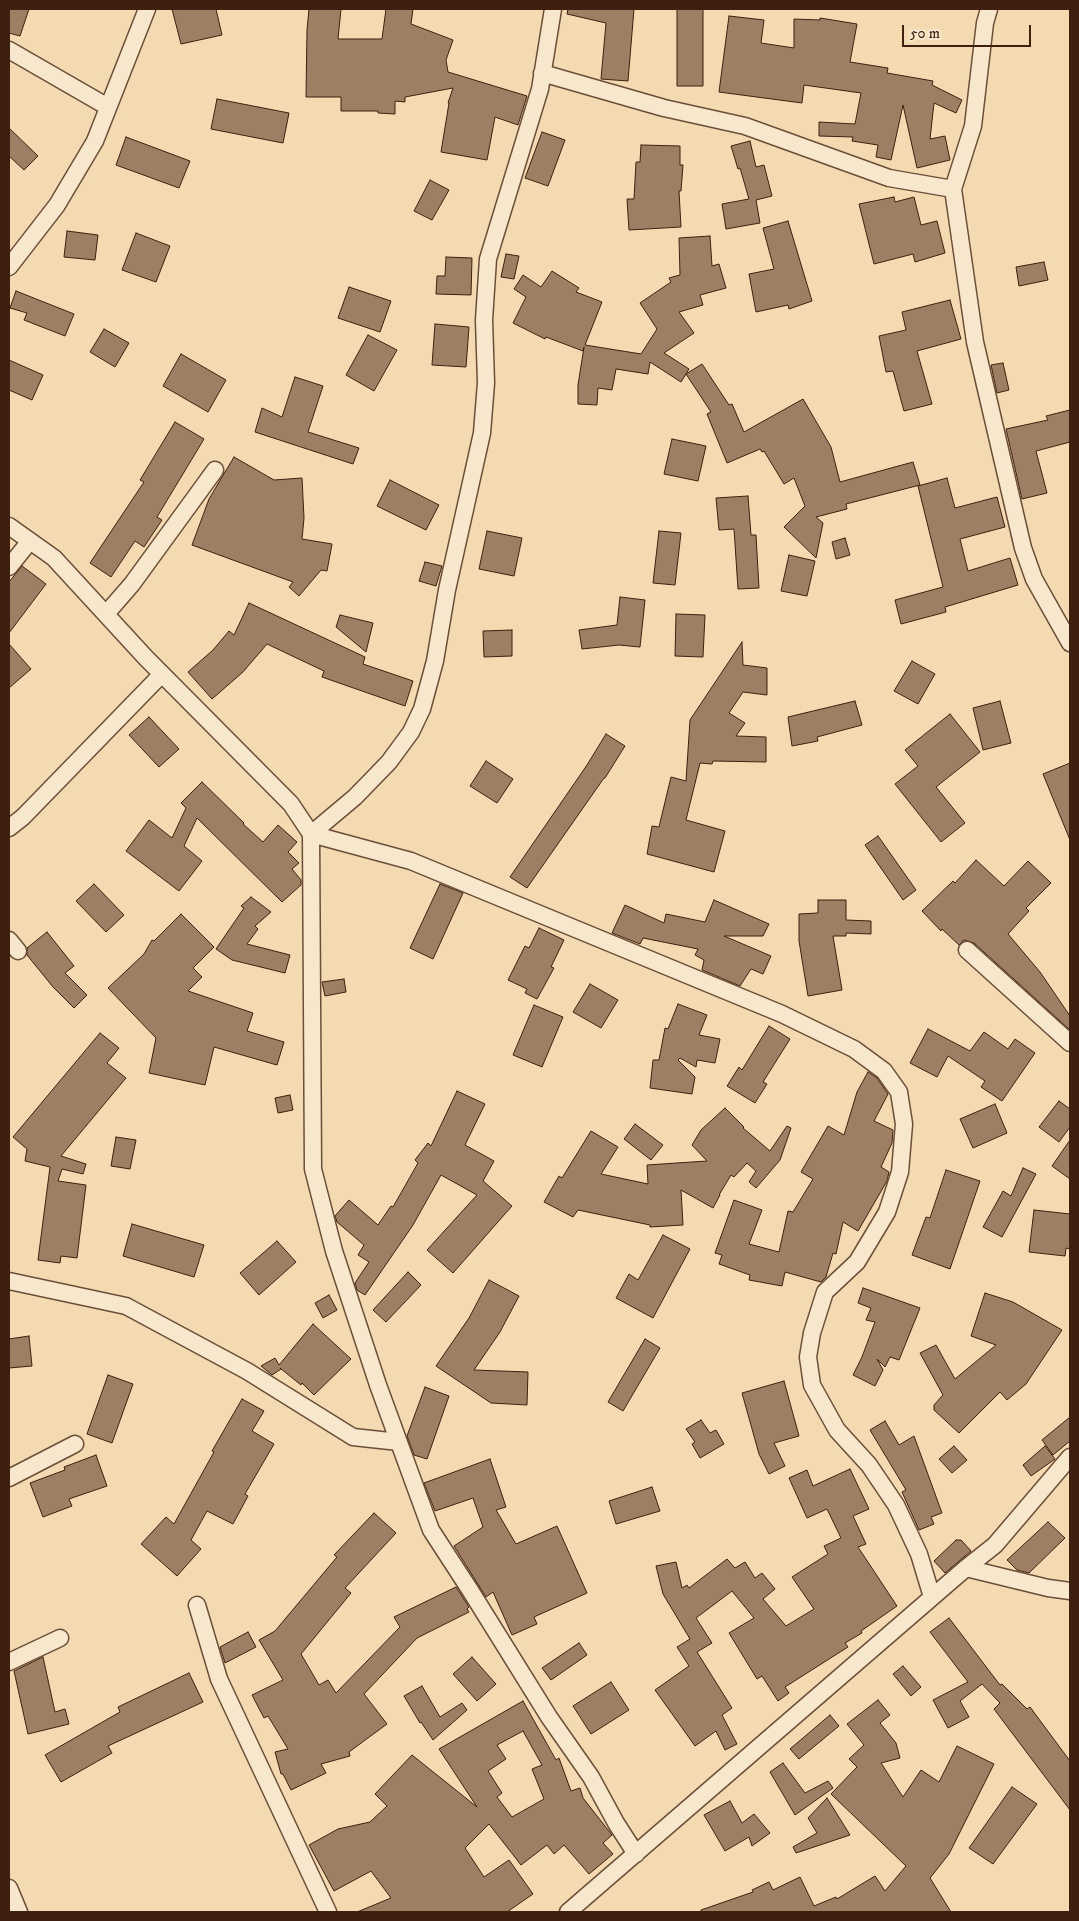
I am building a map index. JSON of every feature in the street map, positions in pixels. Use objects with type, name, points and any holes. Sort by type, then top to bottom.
[{"type":"street","points":[[9,267],[57,205],[95,142],[147,9]]},
{"type":"street","points":[[311,834],[355,797],[389,762],[411,732],[422,709],[435,661],[447,590],[482,433],[486,382],[484,320],[488,258],[540,89],[553,9]]},
{"type":"street","points":[[989,9],[973,126],[953,189],[975,342],[1023,548],[1034,579],[1070,643]]},
{"type":"street","points":[[9,50],[108,107]]},
{"type":"street","points":[[542,73],[664,108],[745,126],[889,178],[953,189]]},
{"type":"street","points":[[106,614],[132,584],[215,470]]},
{"type":"street","points":[[9,526],[54,558],[162,674],[291,804],[311,834],[313,1169],[334,1252],[431,1530],[549,1718],[591,1777],[616,1823],[636,1854]]},
{"type":"street","points":[[9,567],[30,541]]},
{"type":"street","points":[[9,828],[23,817],[162,674]]},
{"type":"street","points":[[311,834],[411,861],[782,1014],[854,1049],[884,1071],[899,1092],[904,1124],[900,1172],[887,1212],[857,1262],[825,1292],[812,1333],[808,1357],[812,1385],[837,1430],[869,1465],[896,1506],[919,1554],[932,1597]]},
{"type":"street","points":[[967,950],[1070,1043]]},
{"type":"street","points":[[9,1281],[126,1306],[247,1371],[353,1437],[399,1442]]},
{"type":"street","points":[[9,1478],[75,1444]]},
{"type":"street","points":[[568,1912],[932,1597],[995,1545],[1070,1457]]},
{"type":"street","points":[[966,1568],[1048,1588],[1070,1591]]},
{"type":"street","points":[[197,1605],[219,1679],[328,1912]]},
{"type":"street","points":[[9,1662],[60,1638]]},
{"type":"street","points":[[9,1888],[19,1912]]},
{"type":"building","points":[[9,9],[29,9],[20,36],[9,33]]},
{"type":"building","points":[[172,9],[216,9],[222,35],[181,44]]},
{"type":"building","points":[[309,9],[341,9],[338,39],[382,39],[386,9],[413,9],[411,24],[453,40],[446,60],[448,72],[527,96],[518,125],[495,117],[487,160],[441,152],[448,103],[453,88],[405,97],[405,102],[395,101],[395,114],[378,113],[378,111],[341,111],[341,97],[306,97]]},
{"type":"building","points":[[568,9],[634,9],[628,81],[601,79],[606,23],[567,14]]},
{"type":"building","points":[[677,9],[703,9],[703,86],[677,86]]},
{"type":"building","points":[[729,16],[764,20],[761,43],[794,48],[794,19],[820,20],[820,18],[857,24],[850,62],[888,68],[887,73],[933,81],[932,85],[962,100],[956,113],[934,103],[930,139],[945,136],[950,160],[917,168],[903,105],[891,160],[876,157],[878,145],[852,141],[853,137],[819,136],[819,122],[855,124],[861,93],[804,85],[802,103],[719,92]]},
{"type":"building","points":[[217,99],[289,113],[283,143],[211,129]]},
{"type":"building","points":[[9,128],[38,156],[24,170],[9,156]]},
{"type":"building","points":[[542,132],[565,140],[548,186],[525,178]]},
{"type":"building","points":[[126,137],[190,161],[179,188],[116,165]]},
{"type":"building","points":[[750,141],[756,167],[764,165],[772,196],[756,200],[760,223],[726,229],[722,204],[749,199],[731,146]]},
{"type":"building","points":[[641,145],[680,146],[680,165],[683,165],[681,191],[679,191],[681,227],[629,230],[627,199],[634,199],[636,162],[640,162]]},
{"type":"building","points":[[430,180],[449,190],[432,220],[414,211]]},
{"type":"building","points":[[894,197],[895,202],[914,197],[921,225],[937,221],[945,253],[915,262],[913,254],[874,264],[859,204]]},
{"type":"building","points":[[788,221],[812,301],[789,309],[788,305],[756,312],[749,274],[774,269],[763,228]]},
{"type":"building","points":[[67,231],[98,235],[95,260],[64,257]]},
{"type":"building","points":[[136,233],[170,246],[156,282],[122,270]]},
{"type":"building","points":[[710,236],[712,266],[719,264],[726,288],[700,295],[703,305],[679,312],[694,333],[664,353],[689,369],[681,382],[650,362],[648,374],[616,369],[612,390],[598,388],[597,405],[578,404],[578,385],[584,347],[583,351],[546,337],[545,339],[513,323],[526,297],[514,289],[523,275],[541,287],[552,271],[579,288],[576,292],[602,302],[585,345],[641,354],[657,329],[640,303],[671,282],[669,278],[680,275],[679,238]]},
{"type":"building","points":[[506,254],[519,256],[514,279],[501,277]]},
{"type":"building","points":[[446,257],[472,258],[471,295],[436,294],[437,276],[445,276]]},
{"type":"building","points":[[1044,262],[1048,280],[1019,286],[1016,267]]},
{"type":"building","points":[[349,287],[391,301],[380,332],[338,318]]},
{"type":"building","points":[[16,291],[74,314],[65,336],[24,320],[27,313],[10,308]]},
{"type":"building","points":[[950,300],[961,339],[917,351],[932,404],[904,411],[893,371],[886,372],[879,336],[906,330],[902,312]]},
{"type":"building","points":[[435,324],[469,327],[466,367],[432,365]]},
{"type":"building","points":[[104,329],[129,343],[115,367],[90,352]]},
{"type":"building","points":[[368,335],[397,350],[374,391],[346,375]]},
{"type":"building","points":[[181,354],[226,380],[208,412],[163,386]]},
{"type":"building","points":[[9,360],[43,375],[32,400],[9,390]]},
{"type":"building","points":[[1003,363],[1009,390],[997,393],[991,365]]},
{"type":"building","points":[[702,364],[729,405],[732,404],[744,432],[803,399],[831,447],[840,482],[913,462],[920,485],[846,504],[847,509],[816,517],[823,523],[816,558],[784,527],[805,506],[794,478],[784,484],[764,451],[762,452],[760,449],[727,463],[707,414],[711,412],[686,374]]},
{"type":"building","points":[[295,377],[323,386],[308,432],[359,448],[353,464],[255,432],[262,408],[282,417]]},
{"type":"building","points":[[1070,410],[1070,442],[1036,451],[1047,493],[1022,499],[1006,429],[1048,420],[1046,416]]},
{"type":"building","points":[[175,422],[204,439],[157,517],[162,520],[144,547],[135,541],[111,577],[90,563],[144,482],[140,480]]},
{"type":"building","points":[[672,439],[706,446],[698,481],[664,474]]},
{"type":"building","points":[[234,457],[274,480],[302,478],[304,518],[302,539],[332,544],[327,571],[321,570],[299,596],[289,587],[293,582],[192,545],[209,499]]},
{"type":"building","points":[[947,478],[955,508],[997,497],[1005,527],[960,539],[968,571],[1010,558],[1018,585],[945,607],[946,612],[901,624],[895,600],[943,587],[918,486]]},
{"type":"building","points":[[390,480],[439,505],[426,530],[377,506]]},
{"type":"building","points":[[748,496],[751,535],[756,535],[759,588],[738,589],[734,529],[719,530],[716,498]]},
{"type":"building","points":[[487,531],[522,538],[514,576],[479,569]]},
{"type":"building","points":[[659,531],[681,533],[675,585],[653,583]]},
{"type":"building","points":[[845,538],[850,555],[836,559],[832,542]]},
{"type":"building","points":[[789,555],[815,561],[807,596],[781,591]]},
{"type":"building","points":[[425,562],[442,566],[436,586],[419,581]]},
{"type":"building","points":[[22,566],[46,584],[9,633],[9,582]]},
{"type":"building","points":[[620,597],[645,600],[640,647],[619,645],[582,649],[579,630],[617,625]]},
{"type":"building","points":[[249,603],[365,657],[363,664],[413,681],[405,706],[322,677],[324,671],[267,644],[243,672],[212,699],[188,672],[213,650],[229,631],[234,635]]},
{"type":"building","points":[[676,614],[705,615],[703,657],[675,656]]},
{"type":"building","points":[[340,615],[373,623],[366,652],[336,627]]},
{"type":"building","points":[[512,630],[512,656],[484,657],[483,631]]},
{"type":"building","points":[[742,642],[743,665],[767,668],[767,695],[743,692],[729,713],[745,723],[736,736],[766,737],[766,762],[713,761],[712,764],[700,763],[686,820],[725,831],[714,872],[647,854],[652,826],[659,827],[671,777],[686,781],[690,720]]},
{"type":"building","points":[[9,644],[31,669],[9,688]]},
{"type":"building","points":[[912,661],[935,674],[918,704],[894,691]]},
{"type":"building","points":[[855,701],[862,725],[817,737],[818,741],[792,746],[788,717]]},
{"type":"building","points":[[1000,701],[1011,743],[983,750],[973,708]]},
{"type":"building","points":[[950,714],[980,752],[936,787],[965,823],[941,842],[895,784],[918,766],[905,750]]},
{"type":"building","points":[[149,717],[179,749],[159,767],[129,735]]},
{"type":"building","points":[[606,734],[625,746],[605,778],[527,888],[510,877],[587,765]]},
{"type":"building","points":[[486,761],[513,779],[497,803],[470,786]]},
{"type":"building","points":[[1070,763],[1070,840],[1043,774]]},
{"type":"building","points":[[202,782],[263,842],[278,825],[297,842],[288,852],[299,863],[292,869],[301,880],[301,885],[282,902],[197,818],[184,846],[202,861],[179,891],[126,851],[149,820],[172,838],[186,808],[181,803]]},
{"type":"building","points":[[878,836],[916,890],[903,900],[865,845]]},
{"type":"building","points":[[976,860],[1004,886],[1028,861],[1051,883],[1026,908],[1029,911],[1008,934],[1040,972],[1070,1016],[1070,1030],[974,943],[964,940],[959,945],[942,929],[941,931],[922,911],[953,881],[955,883]]},
{"type":"building","points":[[94,884],[124,915],[106,932],[76,901]]},
{"type":"building","points":[[440,884],[463,893],[433,959],[410,948]]},
{"type":"building","points":[[251,897],[271,912],[255,926],[258,929],[247,944],[290,955],[285,973],[232,960],[216,949],[244,908],[241,906]]},
{"type":"building","points":[[714,900],[769,924],[763,936],[724,936],[771,956],[763,974],[751,969],[740,986],[702,970],[704,960],[695,955],[698,949],[643,938],[640,944],[612,933],[625,905],[664,923],[666,914],[705,922]]},
{"type":"building","points":[[818,900],[846,900],[846,920],[871,921],[871,934],[846,933],[846,936],[833,936],[842,990],[808,996],[799,941],[799,914],[818,913]]},
{"type":"building","points":[[181,914],[214,947],[193,968],[202,977],[188,991],[253,1013],[247,1031],[284,1042],[277,1065],[214,1047],[205,1085],[149,1073],[156,1038],[108,988],[144,954],[152,940],[154,941]]},
{"type":"building","points":[[539,928],[564,940],[551,967],[554,968],[537,999],[525,993],[527,989],[508,980],[525,946],[529,948]]},
{"type":"building","points":[[47,932],[74,966],[65,973],[87,995],[74,1008],[53,987],[27,955],[27,948]]},
{"type":"building","points":[[344,979],[346,992],[325,996],[322,982]]},
{"type":"building","points":[[590,984],[618,1000],[601,1028],[573,1012]]},
{"type":"building","points":[[678,1004],[707,1015],[699,1035],[720,1039],[715,1063],[697,1060],[696,1067],[680,1058],[678,1060],[695,1077],[692,1094],[650,1088],[653,1060],[659,1060],[665,1028],[668,1029]]},
{"type":"building","points":[[534,1005],[563,1017],[542,1067],[513,1055]]},
{"type":"building","points":[[769,1026],[790,1039],[763,1082],[767,1084],[755,1103],[727,1086],[739,1067],[742,1070]]},
{"type":"building","points":[[928,1029],[970,1051],[984,1032],[1008,1049],[1015,1039],[1035,1053],[1002,1101],[981,1087],[985,1081],[948,1056],[937,1077],[910,1063]]},
{"type":"building","points":[[100,1033],[119,1048],[107,1063],[126,1078],[61,1156],[86,1164],[83,1174],[62,1169],[58,1181],[86,1185],[77,1258],[61,1256],[60,1263],[38,1260],[50,1167],[25,1161],[27,1149],[13,1137]]},
{"type":"building","points":[[868,1072],[877,1078],[888,1094],[874,1121],[893,1130],[892,1143],[881,1167],[889,1172],[887,1181],[858,1231],[843,1222],[836,1254],[833,1253],[826,1277],[821,1282],[785,1272],[782,1286],[749,1280],[750,1275],[719,1264],[722,1255],[715,1253],[734,1200],[762,1210],[749,1244],[779,1252],[788,1211],[793,1212],[813,1179],[801,1172],[828,1126],[844,1135],[857,1092]]},
{"type":"building","points":[[457,1091],[485,1104],[465,1145],[494,1161],[483,1181],[512,1206],[453,1273],[427,1250],[477,1195],[441,1175],[413,1225],[365,1295],[357,1290],[355,1283],[369,1262],[358,1255],[364,1245],[337,1222],[335,1216],[349,1200],[378,1225],[391,1206],[393,1207],[418,1163],[415,1160],[428,1143],[431,1146]]},
{"type":"building","points":[[290,1095],[293,1110],[278,1113],[275,1098]]},
{"type":"building","points":[[1059,1101],[1070,1109],[1070,1127],[1059,1142],[1039,1127]]},
{"type":"building","points":[[995,1104],[1007,1133],[973,1148],[960,1119]]},
{"type":"building","points":[[725,1108],[743,1128],[770,1151],[787,1126],[791,1128],[780,1160],[756,1188],[749,1182],[756,1171],[747,1163],[734,1177],[731,1175],[713,1208],[681,1190],[683,1225],[650,1227],[650,1225],[578,1210],[573,1217],[544,1202],[559,1176],[562,1178],[591,1131],[618,1147],[601,1174],[648,1184],[647,1165],[707,1161],[692,1145],[701,1130]]},
{"type":"building","points":[[635,1124],[663,1145],[651,1160],[624,1139]]},
{"type":"building","points":[[116,1137],[136,1140],[130,1169],[111,1166]]},
{"type":"building","points":[[1070,1140],[1070,1179],[1052,1166]]},
{"type":"building","points":[[1023,1168],[1036,1174],[1002,1237],[983,1227],[1003,1191],[1011,1196]]},
{"type":"building","points":[[946,1170],[980,1181],[950,1269],[912,1255],[926,1217],[930,1218]]},
{"type":"building","points":[[1034,1210],[1070,1214],[1070,1249],[1066,1248],[1065,1256],[1029,1252]]},
{"type":"building","points":[[132,1224],[204,1245],[194,1277],[123,1256]]},
{"type":"building","points":[[663,1235],[690,1249],[653,1318],[616,1298],[629,1274],[638,1280]]},
{"type":"building","points":[[277,1241],[296,1262],[259,1295],[240,1273]]},
{"type":"building","points":[[408,1272],[421,1285],[386,1322],[373,1310]]},
{"type":"building","points":[[489,1280],[519,1296],[500,1332],[474,1370],[528,1372],[527,1405],[491,1403],[436,1366],[469,1318]]},
{"type":"building","points":[[863,1288],[920,1308],[899,1360],[890,1357],[885,1367],[877,1359],[883,1370],[875,1386],[853,1375],[875,1322],[866,1320],[871,1308],[858,1303]]},
{"type":"building","points":[[985,1293],[1013,1302],[1062,1330],[1026,1384],[1007,1400],[1000,1392],[959,1433],[934,1410],[934,1405],[943,1395],[920,1353],[936,1345],[955,1379],[996,1345],[971,1336]]},
{"type":"building","points":[[329,1295],[337,1310],[323,1318],[315,1303]]},
{"type":"building","points":[[313,1324],[351,1359],[314,1395],[302,1383],[301,1385],[280,1368],[272,1375],[261,1366],[275,1358],[279,1365]]},
{"type":"building","points":[[29,1336],[32,1366],[9,1368],[9,1339]]},
{"type":"building","points":[[645,1339],[660,1348],[623,1411],[608,1402]]},
{"type":"building","points":[[108,1375],[133,1384],[112,1443],[87,1434]]},
{"type":"building","points":[[784,1381],[799,1436],[774,1443],[785,1466],[769,1474],[759,1454],[742,1393]]},
{"type":"building","points":[[425,1387],[449,1396],[427,1459],[414,1455],[407,1436]]},
{"type":"building","points":[[242,1399],[264,1411],[252,1431],[274,1444],[245,1494],[248,1496],[233,1524],[207,1511],[191,1540],[201,1549],[177,1576],[141,1544],[166,1517],[174,1524],[214,1452],[212,1451]]},
{"type":"building","points":[[1070,1417],[1070,1441],[1053,1455],[1042,1440]]},
{"type":"building","points":[[701,1420],[710,1433],[716,1430],[724,1444],[700,1458],[692,1444],[695,1442],[686,1429]]},
{"type":"building","points":[[885,1421],[899,1445],[914,1436],[942,1513],[931,1517],[934,1524],[919,1530],[902,1492],[906,1490],[870,1430]]},
{"type":"building","points":[[954,1446],[967,1460],[952,1473],[939,1459]]},
{"type":"building","points":[[1045,1446],[1055,1459],[1031,1476],[1023,1465]]},
{"type":"building","points":[[96,1455],[107,1486],[69,1499],[72,1506],[43,1517],[30,1483],[65,1470],[64,1467]]},
{"type":"building","points":[[490,1459],[506,1507],[496,1510],[516,1544],[557,1526],[587,1593],[534,1617],[537,1624],[512,1635],[493,1592],[486,1597],[454,1546],[483,1527],[473,1498],[435,1511],[424,1483]]},
{"type":"building","points":[[850,1469],[869,1509],[853,1516],[866,1544],[858,1547],[897,1606],[861,1631],[862,1633],[845,1643],[848,1647],[785,1687],[789,1693],[778,1701],[762,1676],[757,1679],[729,1633],[754,1618],[732,1591],[696,1618],[712,1643],[697,1652],[732,1708],[722,1715],[737,1744],[725,1750],[716,1731],[695,1746],[655,1690],[689,1666],[677,1647],[690,1639],[663,1594],[656,1566],[676,1562],[682,1588],[687,1585],[689,1588],[727,1559],[735,1568],[745,1562],[755,1578],[762,1573],[775,1589],[763,1599],[786,1626],[814,1609],[792,1577],[828,1554],[824,1546],[841,1538],[827,1509],[807,1518],[789,1478],[807,1470],[813,1486]]},
{"type":"building","points":[[652,1487],[660,1511],[616,1524],[609,1501]]},
{"type":"building","points":[[374,1513],[396,1533],[345,1588],[351,1593],[301,1654],[319,1685],[328,1680],[336,1693],[400,1627],[394,1617],[456,1587],[469,1607],[467,1609],[469,1612],[417,1638],[364,1694],[387,1724],[349,1752],[350,1756],[321,1764],[326,1773],[291,1790],[283,1774],[281,1774],[275,1752],[288,1749],[268,1716],[264,1718],[252,1695],[283,1680],[259,1640],[275,1631],[337,1557],[334,1555]]},
{"type":"building","points":[[1048,1522],[1065,1538],[1029,1573],[1017,1570],[1007,1560]]},
{"type":"building","points":[[956,1540],[961,1540],[971,1551],[945,1573],[934,1561]]},
{"type":"building","points":[[949,1618],[1000,1685],[1002,1684],[1027,1709],[1030,1707],[1070,1761],[1070,1810],[994,1709],[1000,1703],[982,1684],[960,1701],[969,1717],[948,1728],[933,1700],[968,1682],[930,1632]]},
{"type":"building","points":[[248,1632],[256,1647],[225,1663],[220,1647]]},
{"type":"building","points":[[579,1643],[587,1655],[551,1680],[542,1668]]},
{"type":"building","points":[[43,1657],[55,1712],[65,1709],[69,1724],[28,1734],[14,1671]]},
{"type":"building","points":[[472,1657],[496,1684],[477,1701],[453,1674]]},
{"type":"building","points":[[903,1666],[921,1687],[911,1696],[893,1674]]},
{"type":"building","points":[[189,1673],[203,1702],[108,1746],[112,1753],[61,1782],[45,1755],[120,1712],[118,1707]]},
{"type":"building","points":[[611,1682],[629,1710],[591,1734],[573,1706]]},
{"type":"building","points":[[422,1686],[440,1717],[462,1703],[467,1710],[433,1740],[404,1696]]},
{"type":"building","points":[[878,1700],[890,1715],[880,1723],[896,1743],[900,1758],[881,1763],[903,1797],[921,1770],[939,1782],[957,1746],[994,1764],[949,1854],[930,1878],[951,1912],[701,1912],[701,1910],[753,1892],[752,1890],[769,1882],[773,1890],[800,1877],[814,1906],[836,1897],[837,1899],[875,1876],[885,1891],[906,1866],[831,1794],[857,1767],[849,1759],[864,1745],[847,1724]]},
{"type":"building","points":[[523,1701],[556,1760],[559,1758],[571,1791],[580,1788],[583,1798],[612,1835],[603,1843],[613,1854],[589,1874],[564,1845],[554,1854],[547,1845],[521,1865],[489,1824],[465,1848],[484,1877],[509,1860],[533,1894],[507,1912],[357,1912],[391,1898],[371,1871],[334,1891],[309,1845],[338,1829],[370,1822],[387,1806],[375,1794],[412,1755],[477,1807],[439,1749]],"holes":[[[523,1731],[542,1765],[532,1769],[544,1799],[512,1817],[497,1797],[502,1793],[488,1771],[506,1759],[497,1745]]]},
{"type":"building","points":[[830,1715],[839,1726],[799,1759],[790,1749]]},
{"type":"building","points":[[783,1763],[805,1793],[828,1781],[833,1788],[795,1815],[770,1772]]},
{"type":"building","points":[[1012,1787],[1037,1804],[993,1864],[969,1848]]},
{"type":"building","points":[[827,1798],[850,1835],[796,1853],[793,1847],[817,1833],[808,1818]]},
{"type":"building","points":[[730,1801],[742,1823],[754,1814],[770,1833],[752,1846],[749,1837],[725,1851],[704,1815]]}]
